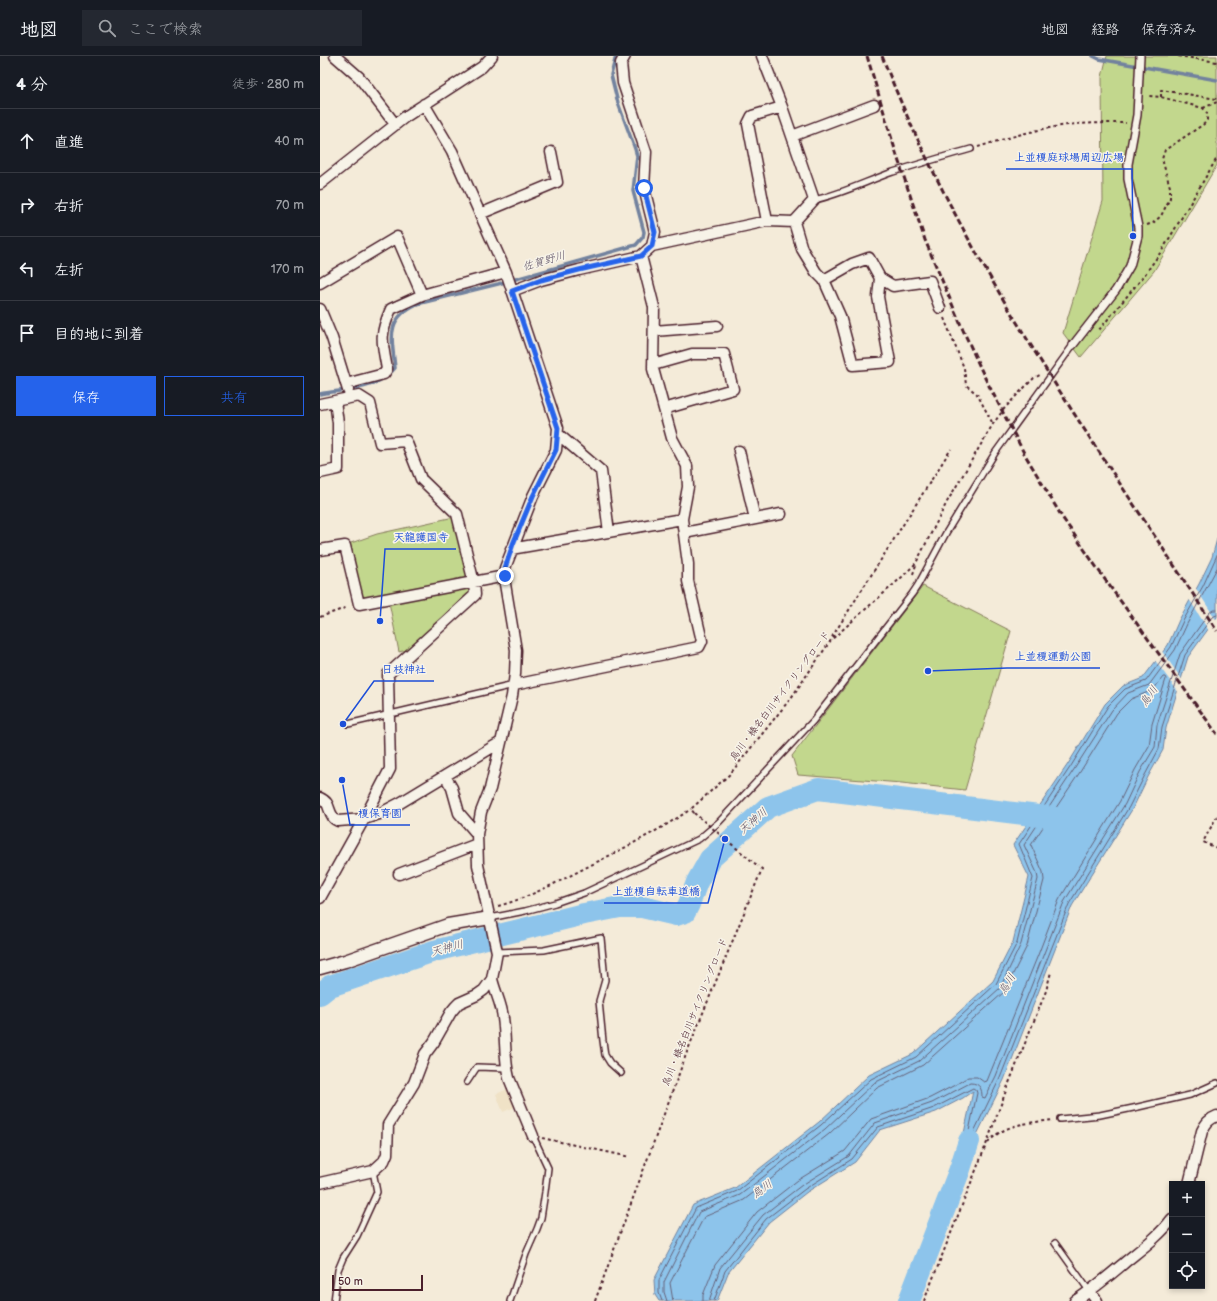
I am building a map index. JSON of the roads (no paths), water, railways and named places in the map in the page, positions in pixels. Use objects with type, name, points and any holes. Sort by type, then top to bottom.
[{"type":"street","points":[[335,56],[359,77],[395,124]]},
{"type":"street","points":[[320,184],[395,124],[482,67],[492,56]]},
{"type":"street","points":[[625,56],[621,63],[623,83],[646,152],[644,188],[655,232],[652,246]]},
{"type":"street","points":[[320,404],[335,401],[349,391],[384,374],[387,369],[382,338],[383,328],[391,309],[422,295],[509,281],[541,280],[641,256],[652,246],[767,221],[794,222],[814,200],[782,107],[762,56]]},
{"type":"street","points":[[1073,345],[1116,290],[1130,266],[1138,236],[1138,227],[1128,179],[1128,164],[1135,123],[1140,56]]},
{"type":"street","points":[[424,104],[452,152],[509,281],[558,428],[556,450],[533,496],[511,549],[505,568],[516,650],[514,685],[490,789],[481,812],[477,839],[478,865],[497,949],[492,979],[503,1016],[506,1045],[506,1068],[533,1136]]},
{"type":"street","points":[[792,136],[874,105]]},
{"type":"street","points":[[767,221],[748,124],[752,116],[782,107]]},
{"type":"street","points":[[480,214],[557,182],[551,152]]},
{"type":"street","points":[[794,222],[802,249],[816,272],[824,280],[840,316],[853,365],[890,362],[878,297],[880,278]]},
{"type":"street","points":[[320,283],[397,237],[422,295]]},
{"type":"street","points":[[514,685],[699,647],[702,641],[688,582],[688,564],[682,519],[688,487],[687,466],[672,438],[653,366],[654,307],[641,256]]},
{"type":"street","points":[[824,280],[852,264],[869,258],[880,278],[894,286],[930,281],[940,308]]},
{"type":"street","points":[[320,309],[332,338],[349,391],[370,403],[380,443],[406,441],[421,479],[457,514],[474,583],[475,595],[388,674],[390,769],[320,898]]},
{"type":"street","points":[[654,331],[717,326]]},
{"type":"street","points":[[653,366],[692,354],[724,354],[733,389],[664,409]]},
{"type":"street","points":[[320,473],[338,470],[338,423],[335,401]]},
{"type":"street","points":[[558,434],[601,471],[609,532]]},
{"type":"street","points":[[739,450],[755,519]]},
{"type":"street","points":[[684,533],[781,514]]},
{"type":"street","points":[[511,549],[682,519]]},
{"type":"street","points":[[320,550],[345,546],[359,604],[505,576]]},
{"type":"street","points":[[320,798],[325,801],[329,807],[332,817],[338,821],[364,819],[379,814],[400,803],[501,742]]},
{"type":"street","points":[[444,776],[452,788],[459,813],[477,839]]},
{"type":"street","points":[[399,874],[477,839]]},
{"type":"street","points":[[320,968],[345,961],[448,925],[491,923]]},
{"type":"street","points":[[320,1183],[373,1171],[386,1158],[388,1125],[414,1083],[425,1054],[456,1006],[484,990],[492,979]]},
{"type":"street","points":[[1190,1181],[1202,1131],[1209,1119],[1217,1116]]},
{"type":"street","points":[[1075,1301],[1090,1292],[1150,1242],[1169,1224]]},
{"type":"street","points":[[1090,1292],[1097,1301]]},
{"type":"lane","points":[[814,200],[834,196],[893,172],[928,160],[971,149]]},
{"type":"lane","points":[[491,923],[584,893],[699,839],[719,822],[813,721],[918,586],[946,534],[995,453],[1073,345]]},
{"type":"lane","points":[[348,724],[514,685]]},
{"type":"lane","points":[[497,949],[544,950],[601,938],[606,980],[600,1001],[603,1041],[605,1055],[615,1069],[620,1073]]},
{"type":"lane","points":[[466,1082],[477,1067],[506,1068]]},
{"type":"lane","points":[[1060,1119],[1100,1115],[1138,1107],[1190,1095],[1217,1083]]},
{"type":"lane","points":[[510,1301],[526,1254],[541,1218],[545,1192],[548,1168],[533,1136]]},
{"type":"lane","points":[[334,1301],[338,1270],[343,1258],[357,1236],[377,1192],[373,1171]]},
{"type":"lane","points":[[1056,1243],[1090,1292]]},
{"type":"water","name":"烏川","points":[[1217,539],[1217,617],[1188,657],[1166,728],[1163,750],[1133,808],[1072,906],[1004,1080],[960,1169],[963,1138],[973,1091],[936,1112],[880,1130],[855,1162],[807,1192],[769,1222],[728,1273],[717,1301],[659,1301],[655,1295],[654,1280],[693,1205],[735,1188],[819,1122],[869,1075],[913,1054],[993,981],[1013,942],[1029,877],[1013,845],[1068,764],[1105,704],[1123,686],[1143,678],[1168,645],[1179,620],[1212,557]]},
{"type":"waterway","name":"佐賀野川","points":[[320,394],[371,385],[388,375],[395,368],[392,339],[395,323],[400,316],[417,304],[498,284],[636,245],[643,237],[644,232],[633,191],[637,156],[618,103],[611,75],[616,56]]},
{"type":"waterway","name":"佐賀野川","points":[[1093,56],[1099,59],[1217,80]]},
{"type":"waterway","name":"天神川","points":[[320,994],[330,986],[434,951],[584,914],[620,907],[642,907],[676,915],[685,912],[697,882],[710,859],[768,807],[818,789],[1064,819]]},
{"type":"waterway","points":[[909,1301],[960,1169],[969,1141]]},
{"type":"railway","points":[[867,56],[897,156],[925,240],[985,378],[1024,453],[1062,517],[1106,581],[1217,734]]},
{"type":"railway","points":[[882,56],[915,133],[952,207],[992,280],[1035,352],[1217,631]]},
{"type":"place","name":"上並榎庭球場周辺広場","points":[[1133,236]]},
{"type":"place","name":"天龍護国寺","points":[[380,621]]},
{"type":"place","name":"上並榎運動公園","points":[[928,671]]},
{"type":"place","name":"日枝神社","points":[[343,724]]},
{"type":"place","name":"榎保育園","points":[[342,780]]},
{"type":"place","name":"上並榎自転車道橋","points":[[725,839]]}]
